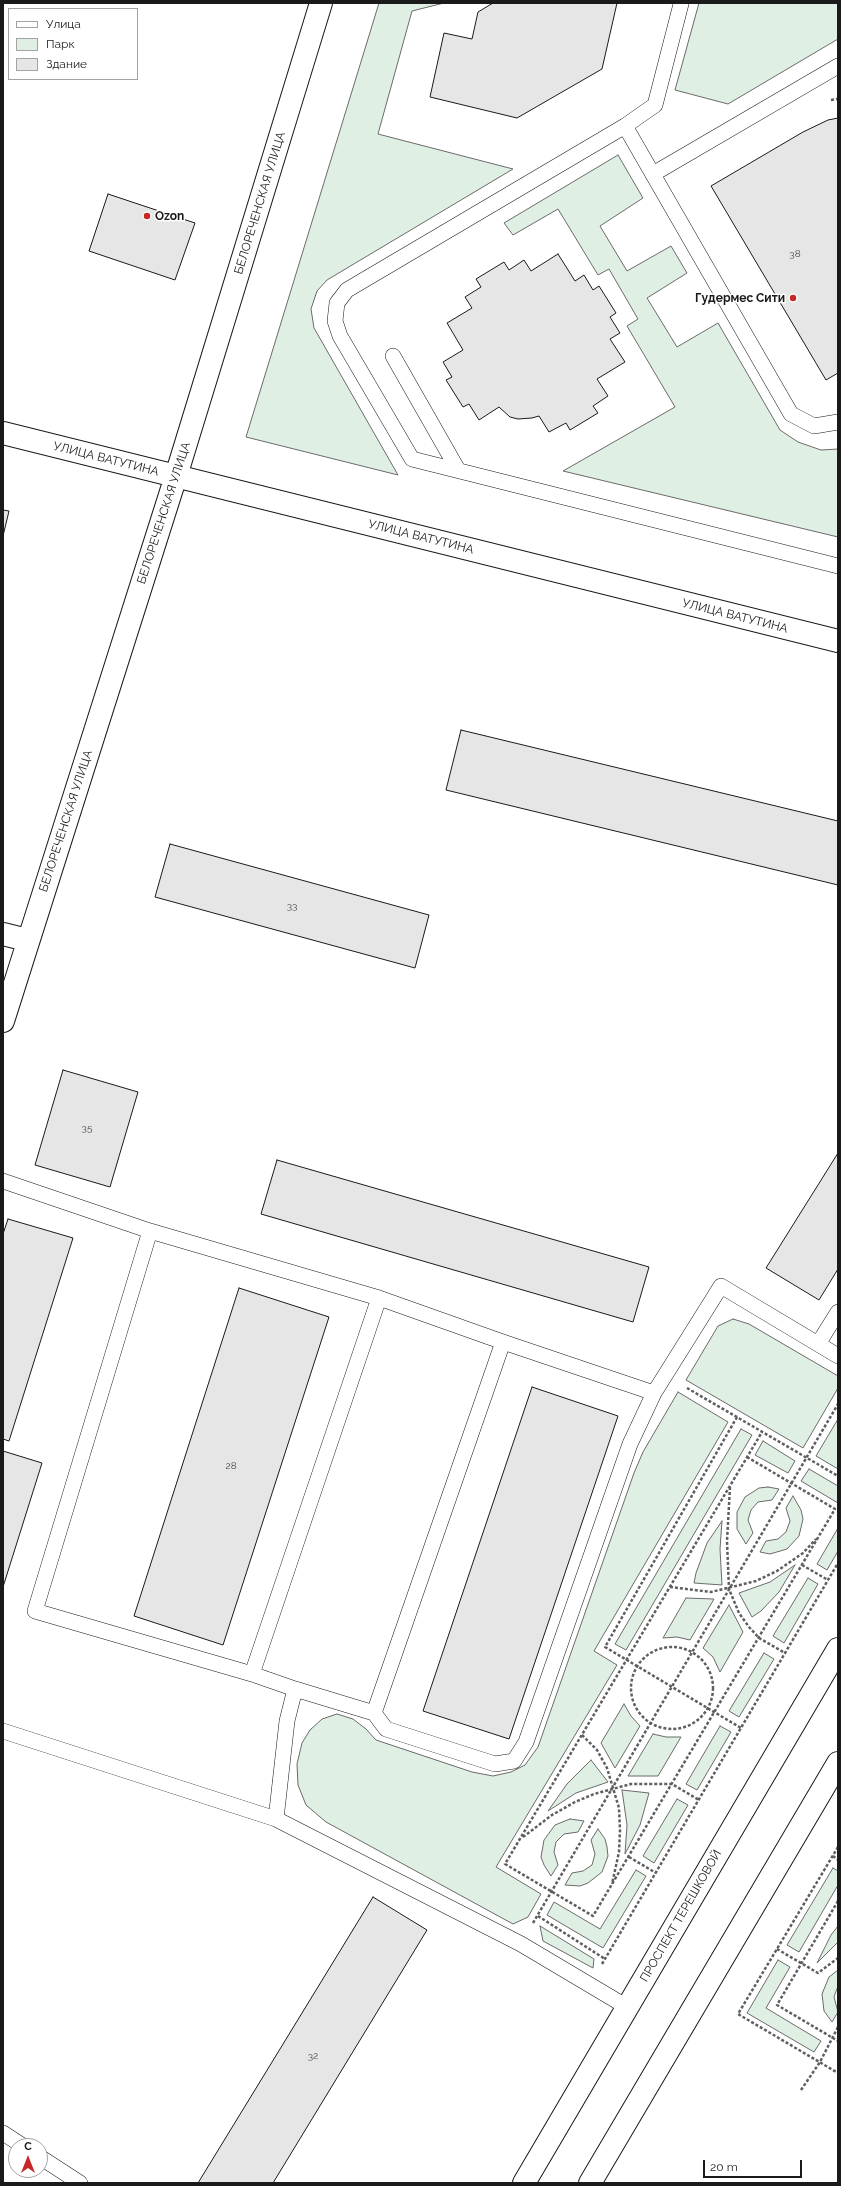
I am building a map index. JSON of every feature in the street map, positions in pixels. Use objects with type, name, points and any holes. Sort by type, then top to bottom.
[{"type":"street","name":"БЕЛОРЕЧЕНСКАЯ УЛИЦА","points":[[3,1021],[27,940],[176,476],[321,3]]},
{"type":"street","name":"УЛИЦА ВАТУТИНА","points":[[3,433],[838,641]]},
{"type":"street","points":[[3,934],[27,940]]},
{"type":"street","name":"ПРОСПЕКТ ТЕРЕШКОВОЙ","points":[[524,2183],[838,1649]]},
{"type":"street","points":[[590,2183],[838,1763]]},
{"type":"lane","points":[[682,4],[655,105],[625,126],[347,290],[337,303],[335,321],[340,336],[412,459],[838,566]]},
{"type":"lane","points":[[653,174],[838,66]]},
{"type":"lane","points":[[625,126],[791,414],[814,426],[838,422]]},
{"type":"lane","points":[[393,356],[458,470]]},
{"type":"lane","points":[[3,1181],[150,1231],[379,1298],[654,1393]]},
{"type":"lane","points":[[150,1231],[35,1611],[252,1674],[374,1713],[386,1728],[495,1764],[514,1761],[526,1742],[630,1444],[654,1393],[721,1286],[838,1356]]},
{"type":"lane","points":[[252,1674],[379,1298]]},
{"type":"lane","points":[[818,1344],[838,1312]]},
{"type":"lane","points":[[374,1713],[503,1342]]},
{"type":"lane","points":[[276,1819],[287,1721],[295,1689]]},
{"type":"lane","points":[[3,1731],[276,1819],[521,1944],[628,2007]]},
{"type":"lane","points":[[48,2163],[72,2181]]},
{"type":"path","points":[[666,1375],[838,1476]]},
{"type":"path","points":[[521,1944],[838,1404]]},
{"type":"path","points":[[737,1417],[605,1647],[741,1728]]},
{"type":"path","points":[[747,1457],[835,1509],[593,1916],[505,1864],[627,1660],[731,1485],[747,1457],[762,1432]]},
{"type":"path","points":[[731,1485],[727,1510],[729,1589],[739,1613],[759,1638],[785,1654]]},
{"type":"path","points":[[670,1587],[711,1592],[729,1589],[756,1581],[777,1571],[803,1553],[819,1536]]},
{"type":"path","points":[[590,1985],[838,1563]]},
{"type":"path","points":[[802,1565],[828,1580]]},
{"type":"path","points":[[682,1647],[693,1652],[708,1667],[712,1677],[713,1698],[709,1708],[696,1722],[678,1729],[659,1727],[651,1723],[642,1716],[632,1695],[631,1684],[638,1666],[648,1655],[659,1649],[682,1647]]},
{"type":"path","points":[[582,1735],[600,1756],[607,1768],[619,1808],[619,1852],[611,1887]]},
{"type":"path","points":[[521,1838],[552,1815],[569,1806],[594,1794],[631,1784],[672,1784],[699,1800]]},
{"type":"path","points":[[838,1847],[738,2014],[838,2073]]},
{"type":"path","points":[[833,1856],[838,1860]]},
{"type":"path","points":[[629,1857],[656,1873]]},
{"type":"path","points":[[838,1901],[777,2005],[838,2041]]},
{"type":"path","points":[[538,1916],[606,1959]]},
{"type":"path","points":[[777,1949],[818,1973],[838,1958]]},
{"type":"path","points":[[801,2090],[820,2062],[838,2028]]},
{"type":"green space","points":[[379,3],[444,3],[412,11],[378,134],[513,169],[327,280],[317,291],[311,309],[314,328],[398,475],[246,437]]},
{"type":"green space","points":[[699,3],[838,3],[838,39],[728,104],[675,90]]},
{"type":"green space","points":[[618,155],[643,198],[600,226],[627,271],[671,246],[687,273],[647,298],[677,347],[718,323],[780,430],[798,442],[821,450],[838,449],[838,537],[563,471],[675,407],[627,326],[638,319],[609,269],[598,275],[558,209],[513,235],[504,223]]},
{"type":"green space","points":[[733,1319],[749,1324],[838,1376],[838,1388],[803,1448],[686,1380],[718,1326]]},
{"type":"green space","points":[[678,1392],[728,1422],[594,1651],[617,1665],[496,1867],[541,1894],[528,1917],[513,1924],[326,1822],[306,1805],[298,1785],[297,1764],[302,1743],[310,1730],[322,1719],[337,1714],[353,1719],[366,1729],[376,1740],[472,1772],[493,1776],[511,1772],[525,1765],[538,1747],[634,1473],[643,1452]]},
{"type":"green space","points":[[838,1419],[838,1469],[816,1456]]},
{"type":"green space","points":[[741,1429],[752,1435],[626,1650],[615,1644]]},
{"type":"green space","points":[[763,1441],[795,1461],[788,1473],[755,1455]]},
{"type":"green space","points":[[809,1469],[838,1486],[838,1503],[801,1481]]},
{"type":"green space","points":[[768,1487],[779,1489],[772,1500],[758,1502],[751,1510],[748,1520],[753,1533],[746,1544],[737,1529],[737,1512],[745,1497],[759,1488]]},
{"type":"green space","points":[[793,1496],[801,1510],[803,1519],[799,1536],[787,1549],[770,1554],[760,1552],[766,1541],[778,1539],[786,1532],[790,1521],[786,1508]]},
{"type":"green space","points":[[722,1521],[720,1549],[722,1585],[694,1583],[707,1543]]},
{"type":"green space","points":[[838,1528],[838,1551],[827,1570],[817,1564]]},
{"type":"green space","points":[[795,1565],[779,1592],[761,1611],[752,1617],[739,1593],[770,1582]]},
{"type":"green space","points":[[808,1578],[818,1584],[784,1643],[773,1636]]},
{"type":"green space","points":[[686,1598],[714,1599],[690,1640],[677,1637],[663,1638]]},
{"type":"green space","points":[[729,1605],[743,1632],[720,1672],[713,1657],[703,1648]]},
{"type":"green space","points":[[764,1653],[774,1659],[739,1717],[729,1711]]},
{"type":"green space","points":[[624,1704],[631,1716],[640,1726],[615,1768],[601,1743]]},
{"type":"green space","points":[[720,1726],[731,1732],[697,1790],[686,1784]]},
{"type":"green space","points":[[653,1734],[666,1737],[681,1737],[658,1776],[628,1776]]},
{"type":"green space","points":[[591,1760],[608,1782],[576,1793],[548,1811],[567,1784]]},
{"type":"green space","points":[[622,1790],[649,1793],[640,1825],[625,1854],[627,1825]]},
{"type":"green space","points":[[677,1799],[688,1805],[654,1863],[643,1856]]},
{"type":"green space","points":[[570,1819],[584,1821],[578,1832],[564,1834],[556,1842],[554,1852],[558,1865],[551,1876],[541,1857],[544,1840],[555,1825]]},
{"type":"green space","points":[[598,1829],[605,1839],[608,1856],[602,1872],[588,1883],[580,1886],[565,1885],[572,1873],[583,1871],[592,1865],[595,1854],[591,1840]]},
{"type":"green space","points":[[833,1868],[838,1871],[838,1885],[799,1952],[787,1945]]},
{"type":"green space","points":[[636,1870],[646,1876],[603,1948],[547,1915],[554,1902],[600,1929]]},
{"type":"green space","points":[[540,1926],[594,1959],[593,1968],[543,1941]]},
{"type":"green space","points":[[838,1926],[838,1942],[817,1963],[831,1935]]},
{"type":"green space","points":[[778,1960],[790,1967],[766,2008],[821,2041],[814,2052],[747,2013]]},
{"type":"green space","points":[[838,1970],[838,1986],[834,1997],[838,2012],[832,2022],[824,2011],[822,1994],[829,1977]]},
{"type":"building","points":[[493,3],[617,3],[602,69],[517,118],[430,97],[444,33],[472,39],[478,12]]},
{"type":"building","points":[[838,118],[838,373],[826,380],[711,186],[803,132],[828,120]]},
{"type":"building","points":[[108,194],[195,223],[175,280],[89,251]]},
{"type":"building","points":[[558,254],[575,281],[584,275],[593,290],[599,286],[616,313],[610,317],[620,333],[610,339],[625,362],[597,379],[608,396],[593,406],[598,413],[570,430],[566,423],[549,432],[539,416],[518,419],[510,417],[499,407],[479,420],[469,404],[463,407],[446,380],[452,377],[443,362],[463,350],[447,323],[472,308],[465,297],[481,287],[476,279],[504,262],[509,270],[524,260],[531,271]]},
{"type":"building","points":[[3,510],[9,511],[3,536]]},
{"type":"building","points":[[461,730],[838,821],[838,885],[446,790]]},
{"type":"building","points":[[170,844],[429,915],[415,968],[155,897]]},
{"type":"building","points":[[63,1070],[138,1092],[110,1187],[35,1165]]},
{"type":"building","points":[[838,1153],[838,1269],[819,1300],[766,1268]]},
{"type":"building","points":[[277,1160],[649,1267],[633,1322],[261,1214]]},
{"type":"building","points":[[8,1219],[73,1238],[9,1441],[3,1439],[3,1234]]},
{"type":"building","points":[[239,1288],[329,1317],[223,1645],[134,1616]]},
{"type":"building","points":[[532,1387],[618,1416],[509,1739],[423,1711]]},
{"type":"building","points":[[3,1451],[42,1463],[3,1587]]},
{"type":"building","points":[[373,1897],[427,1930],[273,2183],[198,2183]]},
{"type":"place","name":"Ozon","points":[[147,216]]},
{"type":"place","name":"Гудермес Сити","points":[[793,298]]}]
